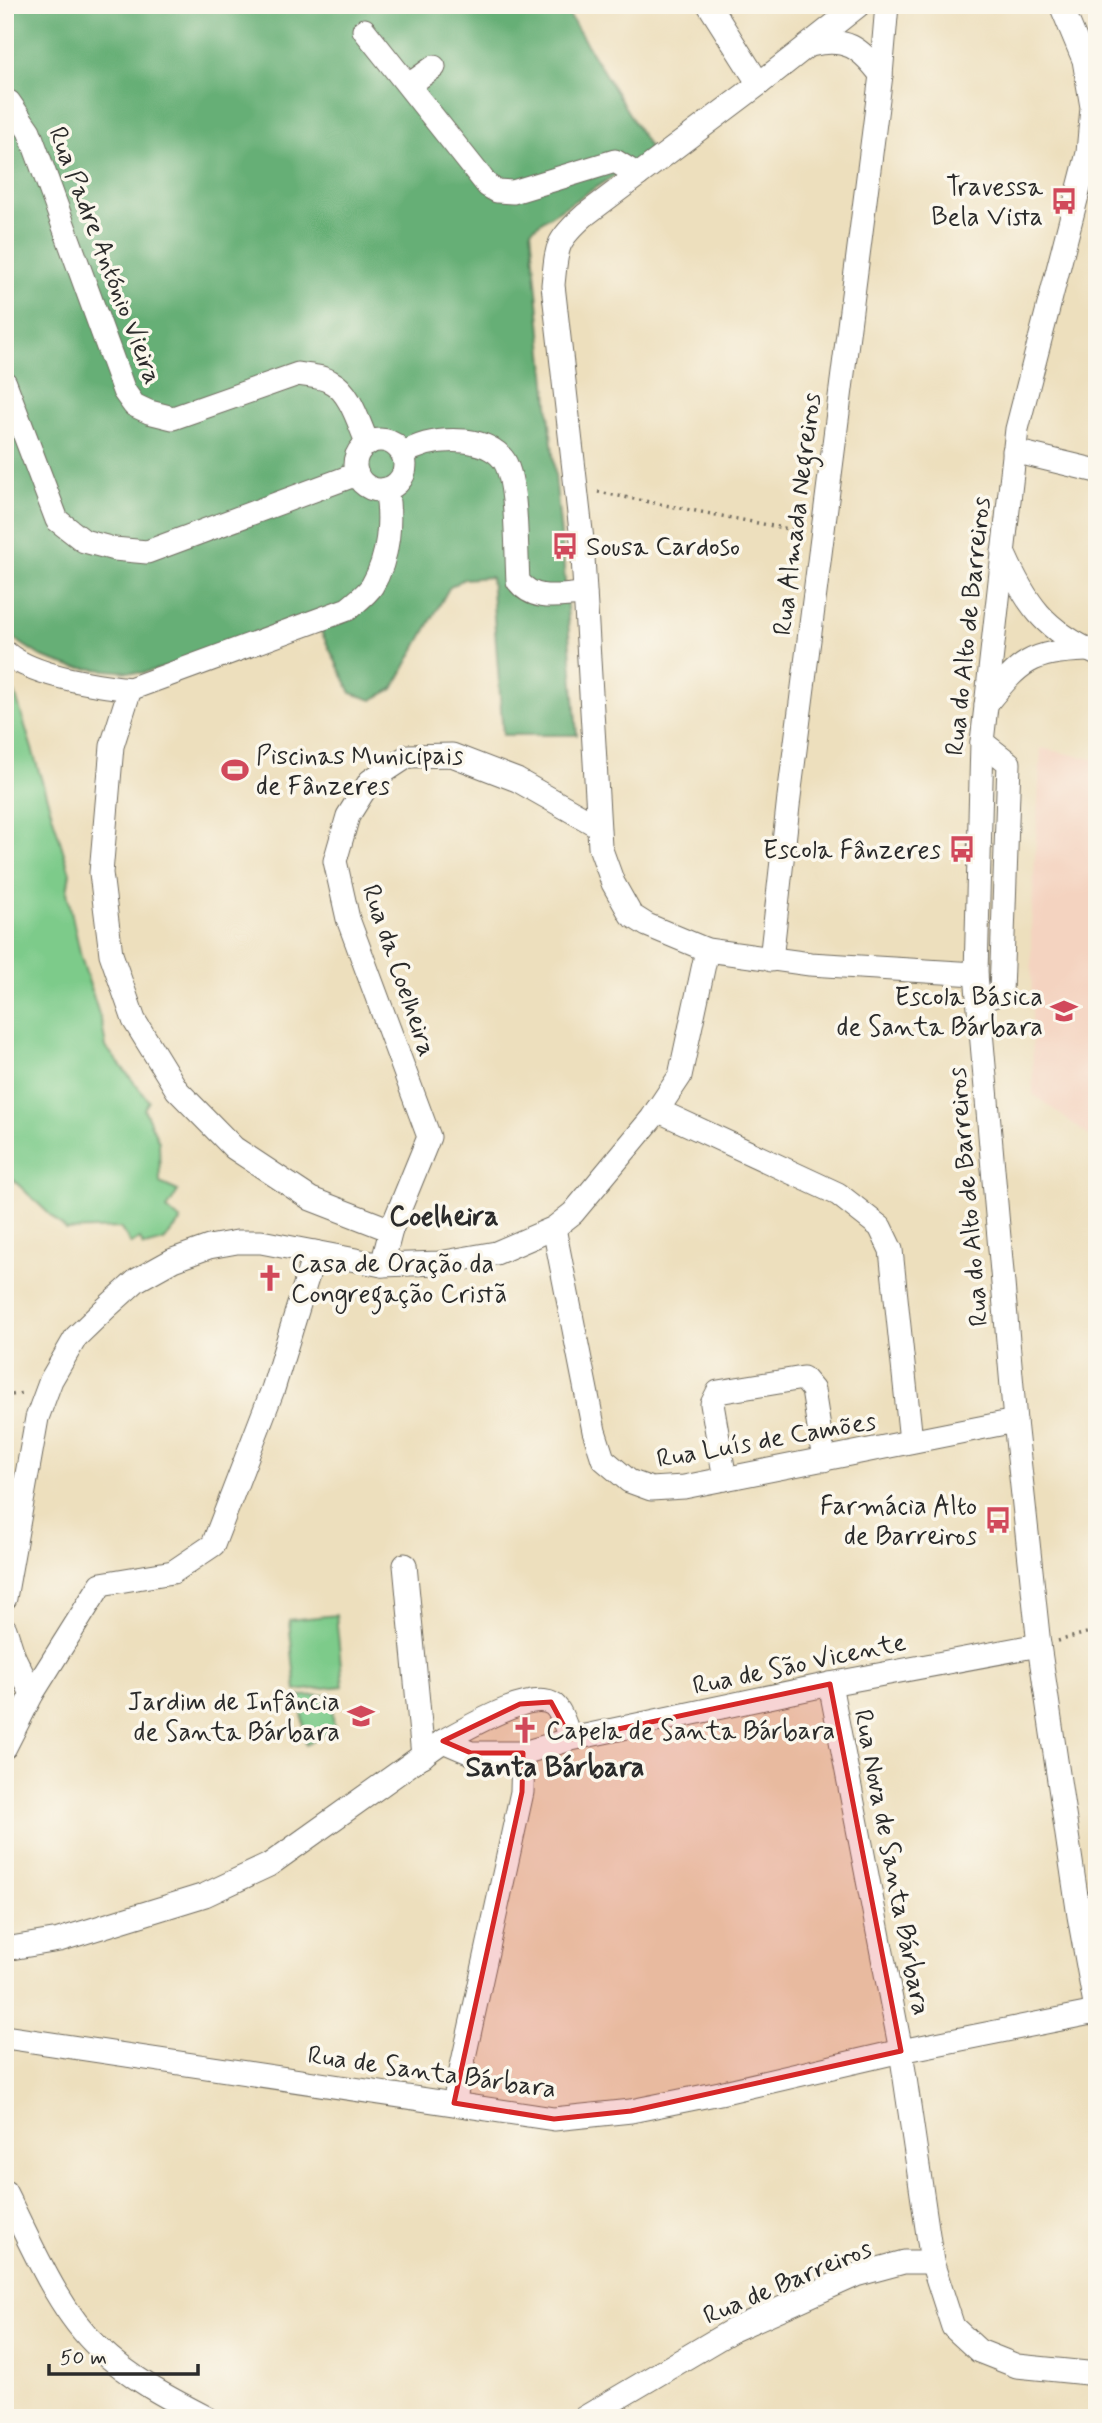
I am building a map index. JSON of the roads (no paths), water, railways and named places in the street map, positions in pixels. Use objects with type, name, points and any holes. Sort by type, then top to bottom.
[{"type":"street","points":[[709,5],[759,84]]},
{"type":"street","points":[[859,5],[585,215],[568,230],[558,245],[553,285],[585,594],[600,847],[608,871],[631,915],[647,925],[707,950],[771,960],[976,974]]},
{"type":"street","name":"Rua Almada Negreiros","points":[[771,960],[821,535],[881,75],[887,5]]},
{"type":"street","name":"Rua do Alto de Barreiros","points":[[1061,5],[1084,60],[1094,107],[1088,153],[1017,429],[1014,451],[982,742],[976,974],[1015,1421],[1039,1645],[1088,1916],[1096,2014]]},
{"type":"street","points":[[364,30],[488,186],[497,191],[513,192],[615,161],[638,175]]},
{"type":"street","points":[[807,46],[838,41],[859,49],[881,75]]},
{"type":"street","points":[[409,85],[434,68]]},
{"type":"street","name":"Rua Padre António Vieira","points":[[9,102],[29,131],[124,391],[134,405],[173,418],[298,374],[333,382],[347,399],[368,444]]},
{"type":"street","points":[[5,383],[57,520],[84,541],[114,549],[147,552],[357,474]]},
{"type":"street","points":[[382,440],[392,443],[403,454],[404,473],[400,481],[386,489],[371,488],[362,482],[357,474],[355,463],[359,453],[368,444],[382,440]]},
{"type":"street","points":[[403,454],[427,443],[453,440],[478,443],[495,450],[505,461],[512,477],[518,581],[527,592],[544,596],[585,594]]},
{"type":"street","points":[[1014,451],[1097,471]]},
{"type":"street","points":[[5,652],[10,657],[43,671],[96,685],[130,689],[348,609],[371,587],[381,564],[390,524],[386,489]]},
{"type":"street","points":[[1002,549],[1016,581],[1036,614],[1092,652]]},
{"type":"street","points":[[1031,658],[1036,614]]},
{"type":"street","points":[[985,705],[1011,673],[1031,658],[1055,651],[1092,652]]},
{"type":"street","points":[[130,689],[112,746],[101,873],[111,954],[134,1020],[177,1090],[234,1148],[311,1199],[391,1230]]},
{"type":"street","points":[[979,1001],[1002,993],[1009,763],[982,742]]},
{"type":"street","name":"Rua da Coelheira","points":[[382,1265],[391,1230],[429,1138],[348,919],[335,861],[348,816],[370,781],[408,757],[452,755],[517,780],[598,826]]},
{"type":"street","points":[[5,1598],[37,1418],[51,1380],[76,1337],[137,1280],[173,1259],[209,1247],[237,1242],[261,1242],[382,1265],[439,1263],[496,1253],[554,1228],[573,1213],[657,1110],[680,1076],[707,950]]},
{"type":"street","points":[[657,1110],[838,1194],[880,1227],[891,1250],[911,1441]]},
{"type":"street","name":"Rua Luís de Camões","points":[[554,1228],[594,1431],[603,1459],[629,1481],[650,1489],[684,1487],[1015,1421]]},
{"type":"street","points":[[5,1747],[32,1694],[101,1584],[173,1572],[213,1545],[273,1389],[315,1252]]},
{"type":"street","points":[[725,1479],[712,1404],[718,1392],[803,1378],[814,1390],[824,1460]]},
{"type":"street","points":[[405,1566],[423,1756]]},
{"type":"street","points":[[5,1629],[14,1657],[32,1694]]},
{"type":"street","name":"Rua de São Vicente","points":[[443,1741],[471,1753],[523,1753],[571,1739],[831,1684],[1039,1645]]},
{"type":"street","name":"Rua Nova de Santa Bárbara","points":[[831,1684],[901,2051],[932,2262]]},
{"type":"street","points":[[5,1949],[59,1940],[216,1890],[269,1865],[443,1741],[520,1704],[542,1700],[551,1702],[557,1708],[571,1739]]},
{"type":"street","points":[[454,2103],[522,1792],[523,1753]]},
{"type":"street","name":"Rua de Santa Bárbara","points":[[5,2037],[554,2119],[631,2110],[720,2093],[901,2051],[1096,2014]]},
{"type":"street","points":[[5,2192],[63,2304],[98,2348],[151,2389],[207,2418]]},
{"type":"street","name":"Rua de Barreiros","points":[[591,2416],[733,2330],[856,2275],[904,2262],[932,2262]]},
{"type":"street","points":[[932,2262],[953,2327],[979,2351],[1017,2366],[1097,2374]]},
{"type":"place","name":"Travessa Bela Vista","points":[[1064,201]]},
{"type":"place","name":"Sousa Cardoso","points":[[565,546]]},
{"type":"place","name":"Piscinas Municipais de Fânzeres","points":[[235,770]]},
{"type":"place","name":"Escola Fânzeres","points":[[962,849]]},
{"type":"place","name":"Escola Básica de Santa Bárbara","points":[[1064,1011]]},
{"type":"place","name":"Casa de Oração da Congregação Cristã","points":[[270,1278]]},
{"type":"place","name":"Farmácia Alto de Barreiros","points":[[998,1520]]},
{"type":"place","name":"Jardim de Infância de Santa Bárbara","points":[[361,1716]]},
{"type":"place","name":"Capela de Santa Bárbara","points":[[525,1730]]},
{"type":"district","name":"Coelheira","points":[[444,1215]]},
{"type":"district","name":"Santa Bárbara","points":[[555,1766]]}]
